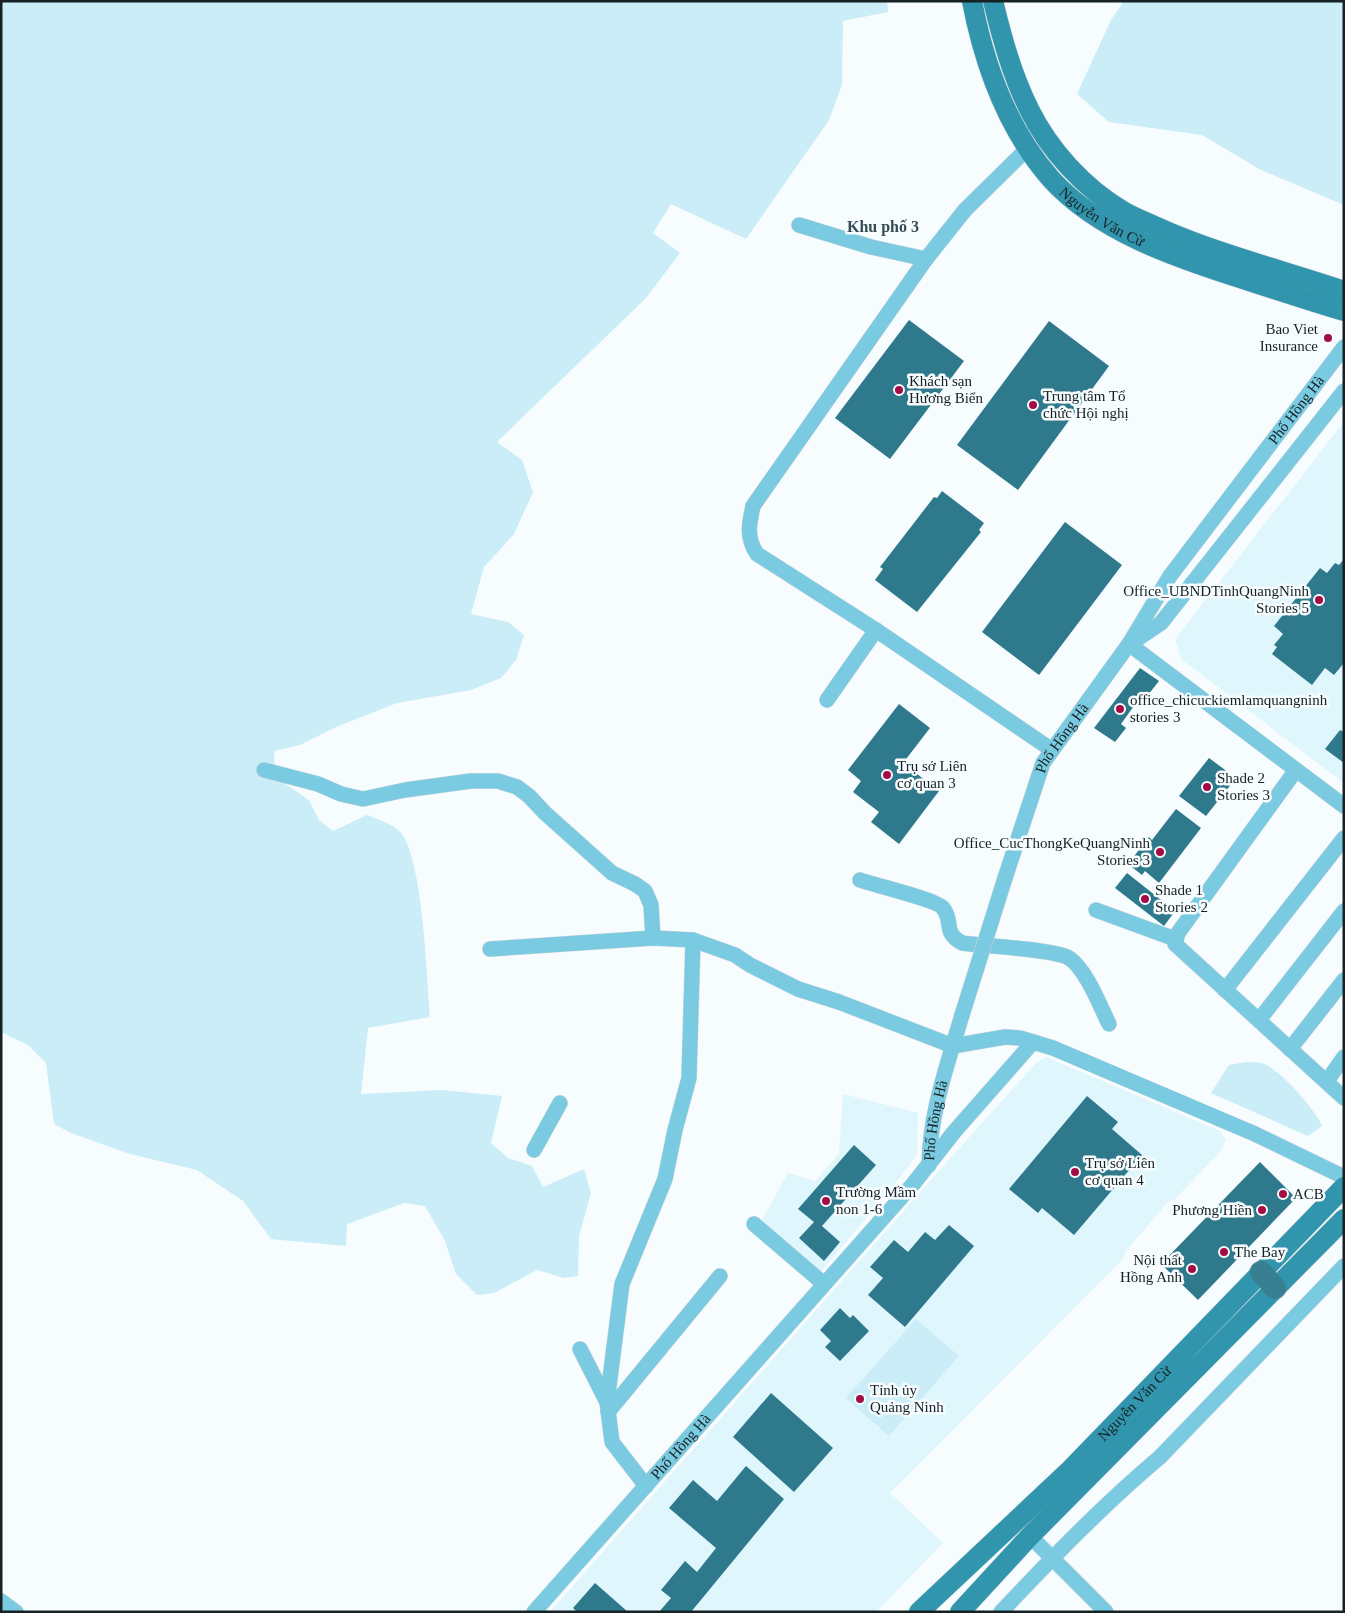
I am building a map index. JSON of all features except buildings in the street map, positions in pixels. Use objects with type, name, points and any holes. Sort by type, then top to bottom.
[{"type":"main road","name":"Nguyễn Văn Cừ","points":[[972,1],[996,83],[1009,115],[1028,148],[1052,180],[1076,201],[1112,226],[1155,249],[1344,311]]},
{"type":"main road","name":"Nguyễn Văn Cừ","points":[[993,1],[1010,63],[1029,110],[1054,148],[1072,170],[1094,190],[1123,211],[1184,239],[1344,291]]},
{"type":"main road","name":"Nguyễn Văn Cừ","points":[[960,1612],[1268,1280],[1344,1187]]},
{"type":"main road","name":"Nguyễn Văn Cừ","points":[[919,1612],[1268,1280],[1344,1219]]},
{"type":"street","points":[[1028,148],[965,210],[926,260],[753,506],[748,533],[751,546],[756,554],[876,630],[1052,750]]},
{"type":"street","points":[[799,225],[871,247],[926,260]]},
{"type":"street","name":"Phố Hồng Hà","points":[[534,1612],[928,1165],[932,1120],[962,1016],[1039,772],[1052,750],[1129,644],[1170,576],[1344,347]]},
{"type":"street","name":"Phố Hồng Hà","points":[[1129,644],[1161,623],[1344,391]]},
{"type":"street","points":[[827,700],[876,630]]},
{"type":"street","points":[[1129,644],[1344,806]]},
{"type":"street","points":[[264,770],[318,784],[341,794],[363,799],[405,790],[471,781],[498,781],[517,787],[612,873],[645,891],[651,905],[653,938]]},
{"type":"street","points":[[1175,939],[1296,770]]},
{"type":"street","points":[[1225,990],[1344,838]]},
{"type":"street","points":[[860,880],[939,905],[948,917],[948,928],[953,938],[962,943],[1052,952],[1069,957],[1090,986],[1109,1024]]},
{"type":"street","points":[[1096,910],[1175,939]]},
{"type":"street","points":[[1258,1020],[1344,911]]},
{"type":"street","points":[[490,949],[653,938],[693,940],[736,956],[772,977],[798,989],[852,1007],[953,1046],[1005,1037],[1020,1038],[1053,1048],[1169,1096],[1344,1177]]},
{"type":"street","points":[[1175,939],[1178,950],[1344,1098]]},
{"type":"street","points":[[646,1486],[612,1442],[608,1407],[622,1284],[665,1179],[675,1130],[689,1078],[693,940]]},
{"type":"street","points":[[1290,1049],[1344,980]]},
{"type":"street","points":[[928,1165],[1033,1042]]},
{"type":"street","points":[[1326,1082],[1344,1057]]},
{"type":"street","points":[[534,1150],[560,1103]]},
{"type":"street","points":[[754,1224],[824,1284]]},
{"type":"street","points":[[1001,1612],[1052,1558],[1131,1481],[1160,1457],[1344,1266]]},
{"type":"street","points":[[608,1407],[720,1276]]},
{"type":"street","points":[[580,1349],[608,1407]]},
{"type":"street","points":[[1030,1536],[1106,1612]]},
{"type":"street","points":[[1,1601],[16,1612]]},
{"type":"shaded area","points":[[1,1],[887,1],[888,12],[843,21],[842,85],[829,120],[746,239],[671,204],[653,233],[680,253],[646,298],[497,442],[522,460],[533,492],[514,534],[484,567],[471,614],[508,622],[524,635],[516,660],[501,678],[471,690],[397,703],[336,727],[300,745],[274,751],[275,777],[309,800],[319,820],[333,831],[367,815],[383,821],[398,830],[406,842],[413,862],[422,918],[430,1017],[368,1028],[361,1094],[442,1090],[502,1096],[491,1143],[508,1158],[532,1166],[543,1187],[584,1169],[591,1193],[579,1236],[578,1276],[564,1278],[537,1270],[494,1293],[477,1295],[456,1274],[445,1241],[425,1206],[404,1203],[347,1224],[346,1246],[271,1239],[243,1201],[197,1170],[130,1154],[71,1133],[54,1124],[46,1063],[28,1045],[1,1032]]},
{"type":"shaded area","points":[[1124,1],[1344,1],[1344,205],[1261,170],[1202,135],[1109,122],[1077,94],[1111,20]]},
{"type":"shaded area","points":[[1344,422],[1344,783],[1181,659],[1175,639]]},
{"type":"shaded area","name":"Tỉnh ủy Quảng Ninh","points":[[1046,1057],[1220,1131],[1226,1140],[1220,1152],[1175,1199],[1167,1203],[1125,1252],[1124,1258],[890,1493],[943,1543],[876,1612],[550,1612],[930,1181],[1036,1063]]},
{"type":"shaded area","points":[[1246,1062],[1262,1063],[1278,1073],[1305,1100],[1322,1126],[1308,1136],[1211,1093],[1229,1065]]},
{"type":"shaded area","name":"Trường Mầm non 1-6","points":[[843,1094],[918,1113],[917,1154],[903,1174],[821,1272],[762,1220],[788,1173],[815,1181],[839,1154]]},
{"type":"shaded area","points":[[916,1319],[959,1356],[889,1436],[846,1398]]},
{"type":"place","name":"Bao Viet Insurance","points":[[1328,338]]},
{"type":"place","name":"Khách sạn Hương Biển","points":[[899,390]]},
{"type":"place","name":"Trung tâm Tổ chức Hội nghị","points":[[1033,405]]},
{"type":"place","name":"Office_UBNDTinhQuangNinh Stories 5","points":[[1319,600]]},
{"type":"place","name":"office_chicuckiemlamquangninh stories 3","points":[[1120,709]]},
{"type":"place","name":"Trụ sở Liên cơ quan 3","points":[[887,775]]},
{"type":"place","name":"Shade 2 Stories 3","points":[[1207,787]]},
{"type":"place","name":"Office_CucThongKeQuangNinh Stories 3","points":[[1160,852]]},
{"type":"place","name":"Shade 1 Stories 2","points":[[1145,899]]},
{"type":"place","name":"Trụ sở Liên cơ quan 4","points":[[1075,1172]]},
{"type":"place","name":"ACB","points":[[1283,1194]]},
{"type":"place","name":"Trường Mầm non 1-6","points":[[826,1201]]},
{"type":"place","name":"Phương Hiền","points":[[1262,1210]]},
{"type":"place","name":"The Bay","points":[[1224,1252]]},
{"type":"place","name":"Nội thất Hồng Anh","points":[[1192,1269]]},
{"type":"place","name":"Tỉnh ủy Quảng Ninh","points":[[860,1399]]},
{"type":"district","name":"Khu phố 3","points":[[883,226]]}]
